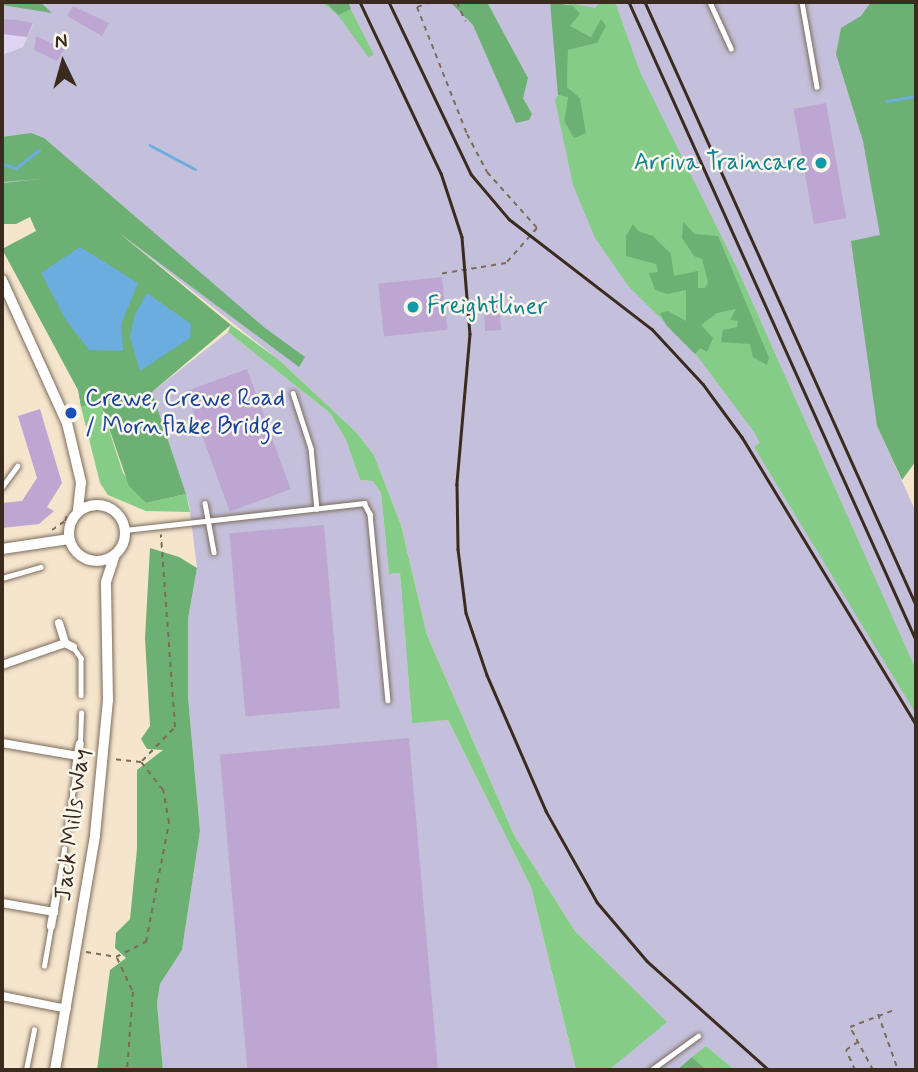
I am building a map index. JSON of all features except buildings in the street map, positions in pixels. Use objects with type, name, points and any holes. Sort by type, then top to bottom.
[{"type":"main road","points":[[2,280],[61,407],[81,482],[98,504],[116,512],[125,530],[115,554],[95,561],[79,554],[69,540],[81,482]]},
{"type":"main road","points":[[74,509],[98,504]]},
{"type":"main road","points":[[2,549],[69,540]]},
{"type":"main road","name":"Jack Mills Way","points":[[55,1070],[77,950],[104,758],[108,699],[106,582],[115,554]]},
{"type":"main road","name":"Jack Mills Way","points":[[95,561],[106,582]]},
{"type":"street","points":[[2,665],[69,645],[59,623]]},
{"type":"street","points":[[2,743],[78,756]]},
{"type":"street","points":[[76,768],[80,744]]},
{"type":"street","points":[[51,926],[56,897]]},
{"type":"street","points":[[2,903],[54,912]]},
{"type":"street","points":[[2,996],[67,1009]]},
{"type":"lane","points":[[710,2],[731,48]]},
{"type":"lane","points":[[802,2],[817,87]]},
{"type":"lane","points":[[293,393],[311,448],[317,509]]},
{"type":"lane","points":[[2,487],[17,466]]},
{"type":"lane","points":[[205,503],[214,552]]},
{"type":"lane","points":[[125,530],[364,503],[369,508],[388,700]]},
{"type":"lane","points":[[2,578],[40,567]]},
{"type":"lane","points":[[69,645],[81,658],[81,695]]},
{"type":"lane","points":[[80,744],[81,713]]},
{"type":"lane","points":[[66,834],[76,768]]},
{"type":"lane","points":[[56,897],[64,849]]},
{"type":"lane","points":[[44,966],[51,926]]},
{"type":"lane","points":[[26,1070],[34,1030]]},
{"type":"lane","points":[[651,1070],[698,1035]]},
{"type":"path","points":[[431,2],[417,7],[467,134],[487,172],[537,228],[506,263],[439,274]]},
{"type":"path","points":[[457,2],[465,21]]},
{"type":"path","points":[[43,532],[65,521],[74,509]]},
{"type":"path","points":[[141,762],[175,727],[160,527]]},
{"type":"path","points":[[77,950],[116,957],[146,942],[169,823],[163,790],[141,762],[104,758]]},
{"type":"path","points":[[116,957],[133,992],[132,1048],[127,1070]]},
{"type":"path","points":[[873,1070],[850,1027],[878,1013],[894,1010]]},
{"type":"path","points":[[878,1013],[898,1070]]},
{"type":"path","points":[[856,1070],[846,1050],[858,1042]]},
{"type":"shaded area","points":[[2,2],[884,2],[916,349],[877,426],[916,512],[916,1070],[735,1070],[706,1046],[677,1070],[609,1070],[666,1022],[575,931],[514,835],[427,635],[401,525],[374,455],[356,432],[278,359],[51,179],[2,183],[2,55],[23,47],[33,24],[2,19]]},
{"type":"shaded area","points":[[2,19],[33,23],[23,47],[2,55]]},
{"type":"shaded area","points":[[228,332],[330,413],[346,440],[360,480],[373,481],[381,493],[389,574],[400,573],[412,722],[448,720],[531,887],[576,1070],[163,1070],[157,1003],[160,984],[182,950],[200,831],[188,697],[188,619],[197,568],[189,504],[152,392]]},
{"type":"green space","points":[[2,2],[40,2],[52,13],[2,5]]},
{"type":"green space","points":[[322,2],[347,2],[374,55],[368,57],[338,15]]},
{"type":"green space","points":[[326,2],[348,2],[351,9],[338,15]]},
{"type":"green space","points":[[450,2],[487,2],[528,78],[523,98],[532,114],[529,120],[516,123],[473,25]]},
{"type":"green space","points":[[550,2],[573,6],[580,14],[570,26],[591,37],[601,19],[606,26],[597,43],[568,50],[567,87],[580,98],[586,133],[574,138],[564,121],[568,97],[558,95]]},
{"type":"green space","points":[[566,2],[595,8],[600,2],[615,2],[640,72],[737,268],[916,670],[916,714],[754,447],[760,443],[754,432],[692,349],[629,287],[595,238],[573,185],[555,100],[558,95],[568,97],[564,121],[568,128],[586,133],[580,98],[567,87],[568,50],[597,43],[601,19],[592,37],[569,26],[580,14]]},
{"type":"green space","points":[[871,2],[916,2],[916,461],[902,480],[877,426],[851,241],[880,235],[863,141],[836,54],[841,28],[861,16]]},
{"type":"green space","points":[[31,133],[44,138],[265,328],[305,357],[299,367],[118,232],[231,325],[152,392],[186,494],[146,503],[129,486],[100,402],[81,407],[78,390],[2,249],[36,231],[30,217],[16,224],[2,224],[2,183],[41,179],[2,182],[2,137]]},
{"type":"green space","points":[[683,222],[695,234],[718,236],[769,358],[767,365],[753,357],[750,344],[721,342],[723,330],[737,327],[738,321],[730,320],[736,309],[717,313],[701,325],[713,338],[707,352],[700,348],[695,354],[666,325],[660,313],[668,311],[686,321],[686,290],[667,294],[655,290],[649,273],[658,272],[656,264],[626,256],[626,236],[633,224],[638,231],[653,236],[671,254],[674,276],[698,271],[698,288],[705,288],[708,282],[702,259],[694,256],[682,238]]},
{"type":"green space","points":[[231,325],[278,359],[356,432],[374,455],[401,525],[427,635],[514,835],[575,931],[667,1022],[609,1070],[576,1070],[531,887],[448,720],[412,723],[400,573],[389,574],[381,493],[373,481],[360,480],[346,440],[330,413],[228,332]]},
{"type":"green space","points":[[100,402],[123,473],[146,503],[186,494],[190,512],[146,511],[108,495],[100,483],[81,407]]},
{"type":"green space","points":[[150,548],[179,557],[197,568],[188,619],[188,697],[200,831],[182,950],[160,984],[157,1003],[163,1070],[97,1070],[110,970],[126,958],[115,948],[116,933],[130,919],[137,849],[137,770],[163,750],[147,749],[141,739],[150,726],[145,638]]},
{"type":"green space","points":[[706,1046],[735,1070],[707,1070],[692,1057]]},
{"type":"green space","points":[[692,1057],[707,1070],[677,1070]]},
{"type":"water","points":[[80,247],[138,283],[121,324],[123,351],[89,350],[66,320],[41,273]]},
{"type":"water","points":[[147,293],[191,324],[190,338],[140,371],[130,337],[135,314]]},
{"type":"waterway","points":[[887,101],[916,96]]},
{"type":"waterway","points":[[150,145],[195,169]]},
{"type":"waterway","points":[[2,164],[16,168],[39,150]]},
{"type":"railway","points":[[360,2],[441,173],[462,237],[470,334],[457,484],[458,549],[466,613],[487,675],[546,811],[597,902],[647,961],[769,1070]]},
{"type":"railway","points":[[389,2],[471,174],[509,219],[652,329],[703,384],[742,437],[916,724]]},
{"type":"railway","points":[[629,2],[916,640]]},
{"type":"railway","points":[[645,2],[916,605]]},
{"type":"place","name":"Arriva Traincare","points":[[821,163]]},
{"type":"place","name":"Freightliner","points":[[413,307]]},
{"type":"place","name":"Crewe, Crewe Road / Mornflake Bridge","points":[[71,413]]}]
